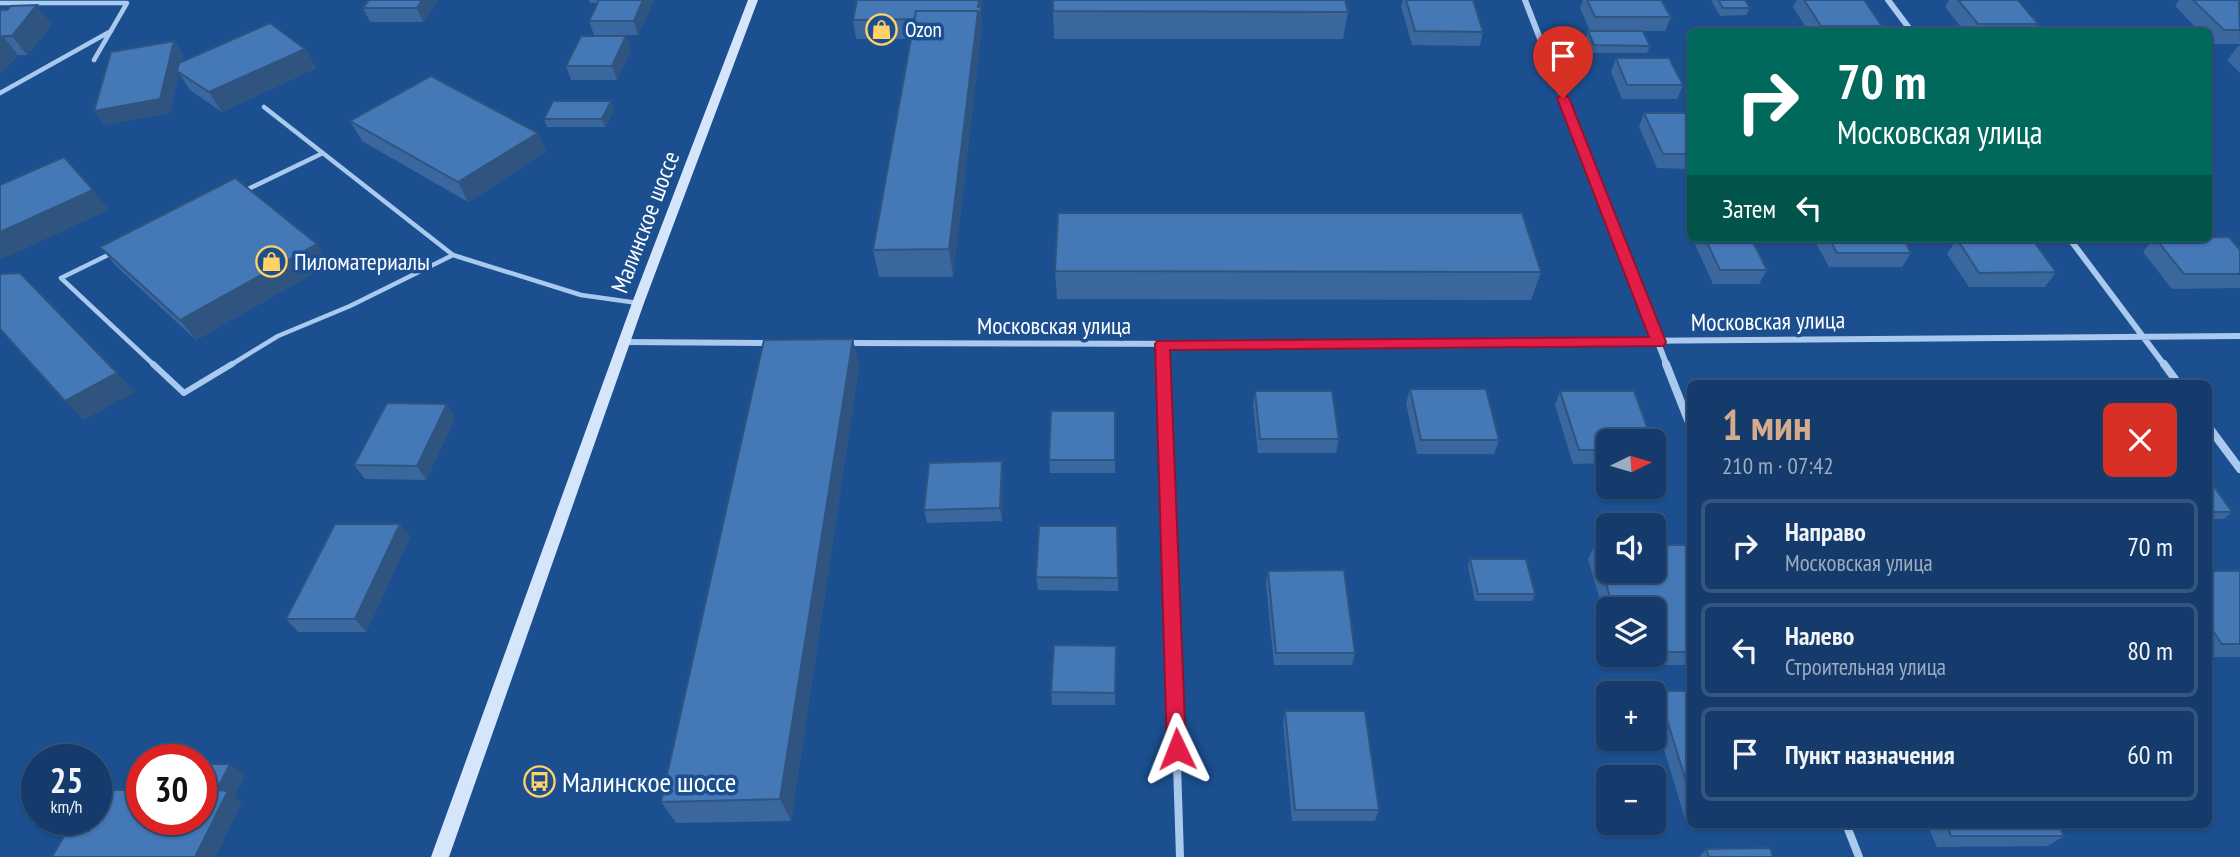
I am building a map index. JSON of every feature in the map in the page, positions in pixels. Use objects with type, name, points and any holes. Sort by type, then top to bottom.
[{"type":"main road","name":"Малинское шоссе","points":[[440,857],[638,303],[753,0]]},
{"type":"street","points":[[1525,0],[1687,417]]},
{"type":"street","points":[[1888,0],[1909,28]]},
{"type":"street","points":[[2072,242],[2176,380]]},
{"type":"street","name":"Московская улица","points":[[836,343],[1658,342],[2240,336]]},
{"type":"street","points":[[624,342],[781,343]]},
{"type":"street","points":[[1163,344],[1180,857]]},
{"type":"street","points":[[2212,431],[2240,469]]},
{"type":"street","points":[[1847,828],[1858,857]]},
{"type":"lane","points":[[0,3],[127,3],[94,60]]},
{"type":"lane","points":[[0,93],[111,31]]},
{"type":"lane","points":[[264,107],[453,255],[581,295],[638,303]]},
{"type":"lane","points":[[236,194],[323,153]]},
{"type":"lane","points":[[124,248],[61,278],[184,393],[278,336],[350,306],[453,255]]},
{"type":"building","points":[[369,0],[422,0],[417,8],[363,8]]},
{"type":"building","points":[[599,0],[643,0],[634,21],[589,21]]},
{"type":"building","points":[[857,0],[979,0],[978,7],[981,7],[979,19],[978,11],[916,11],[914,19],[853,20]]},
{"type":"building","points":[[1053,0],[1345,0],[1348,12],[1053,11]]},
{"type":"building","points":[[1406,0],[1473,0],[1483,32],[1415,31]]},
{"type":"building","points":[[1587,0],[1661,0],[1671,17],[1595,17]]},
{"type":"building","points":[[1718,0],[1745,0],[1750,8],[1723,8]]},
{"type":"building","points":[[1804,0],[1864,0],[1882,26],[1821,26]]},
{"type":"building","points":[[1958,0],[2018,0],[2038,24],[1978,24]]},
{"type":"building","points":[[2193,0],[2239,0],[2240,30],[2224,30]]},
{"type":"building","points":[[37,5],[12,36],[3,36],[0,39],[0,10],[7,10],[11,6]]},
{"type":"building","points":[[916,11],[978,11],[949,249],[873,250]]},
{"type":"building","points":[[270,23],[305,49],[209,92],[177,71],[179,63]]},
{"type":"building","points":[[1588,31],[1643,31],[1650,46],[1594,45]]},
{"type":"building","points":[[581,36],[626,36],[612,66],[566,66]]},
{"type":"building","points":[[174,41],[160,99],[94,111],[111,52]]},
{"type":"building","points":[[1616,58],[1669,58],[1683,85],[1627,85]]},
{"type":"building","points":[[431,76],[538,133],[458,182],[350,121]]},
{"type":"building","points":[[553,101],[611,101],[602,119],[544,119]]},
{"type":"building","points":[[1644,113],[1687,113],[1687,154],[1663,154]]},
{"type":"building","points":[[64,157],[93,190],[0,232],[0,185]]},
{"type":"building","points":[[235,178],[317,244],[180,320],[100,247]]},
{"type":"building","points":[[1058,213],[1522,213],[1541,272],[1055,271]]},
{"type":"building","points":[[2212,237],[2229,237],[2240,250],[2240,274],[2184,274],[2158,242],[2212,242]]},
{"type":"building","points":[[1707,242],[1753,242],[1767,270],[1720,270]]},
{"type":"building","points":[[1831,242],[1905,242],[1911,253],[1837,253]]},
{"type":"building","points":[[1959,242],[2034,242],[2056,272],[1979,273]]},
{"type":"building","points":[[20,273],[117,373],[65,401],[0,329],[0,274]]},
{"type":"building","points":[[853,339],[780,799],[661,802],[764,340]]},
{"type":"building","points":[[1410,389],[1486,389],[1499,440],[1421,440]]},
{"type":"building","points":[[1255,391],[1332,391],[1339,439],[1260,439]]},
{"type":"building","points":[[1560,391],[1634,391],[1648,429],[1596,429],[1596,450],[1579,450]]},
{"type":"building","points":[[387,403],[447,404],[417,466],[354,465]]},
{"type":"building","points":[[1051,411],[1115,411],[1115,460],[1049,460]]},
{"type":"building","points":[[1002,461],[1000,508],[924,510],[929,463]]},
{"type":"building","points":[[2212,484],[2232,512],[2212,512]]},
{"type":"building","points":[[335,524],[400,524],[355,619],[286,619]]},
{"type":"building","points":[[1039,526],[1117,526],[1118,578],[1036,577]]},
{"type":"building","points":[[1666,545],[1687,545],[1687,652],[1666,652],[1666,597],[1610,597],[1606,583],[1666,583]]},
{"type":"building","points":[[1470,559],[1526,559],[1535,594],[1478,594]]},
{"type":"building","points":[[1344,570],[1355,653],[1276,653],[1268,571]]},
{"type":"building","points":[[2212,571],[2240,571],[2240,644],[2222,644],[2212,630]]},
{"type":"building","points":[[1054,645],[1116,646],[1115,693],[1051,692]]},
{"type":"building","points":[[1666,691],[1687,691],[1687,784],[1666,717]]},
{"type":"building","points":[[1285,711],[1365,711],[1379,810],[1295,810]]},
{"type":"building","points":[[217,764],[230,764],[217,790]]},
{"type":"building","points":[[112,790],[126,790],[126,835],[206,835],[195,857],[52,857],[65,835],[112,835]]},
{"type":"building","points":[[217,790],[228,791],[217,813]]},
{"type":"building","points":[[1948,828],[2060,828],[2064,836],[1951,836]]},
{"type":"building","points":[[1770,848],[1773,857],[1709,857],[1706,849]]},
{"type":"place","name":"Ozon","points":[[882,29]]},
{"type":"place","name":"Пиломатериалы","points":[[271,261]]},
{"type":"place","name":"Малинское шоссе","points":[[539,781]]},
{"type":"route","points":[[1177,749],[1163,344],[1658,342],[1563,98]]}]
